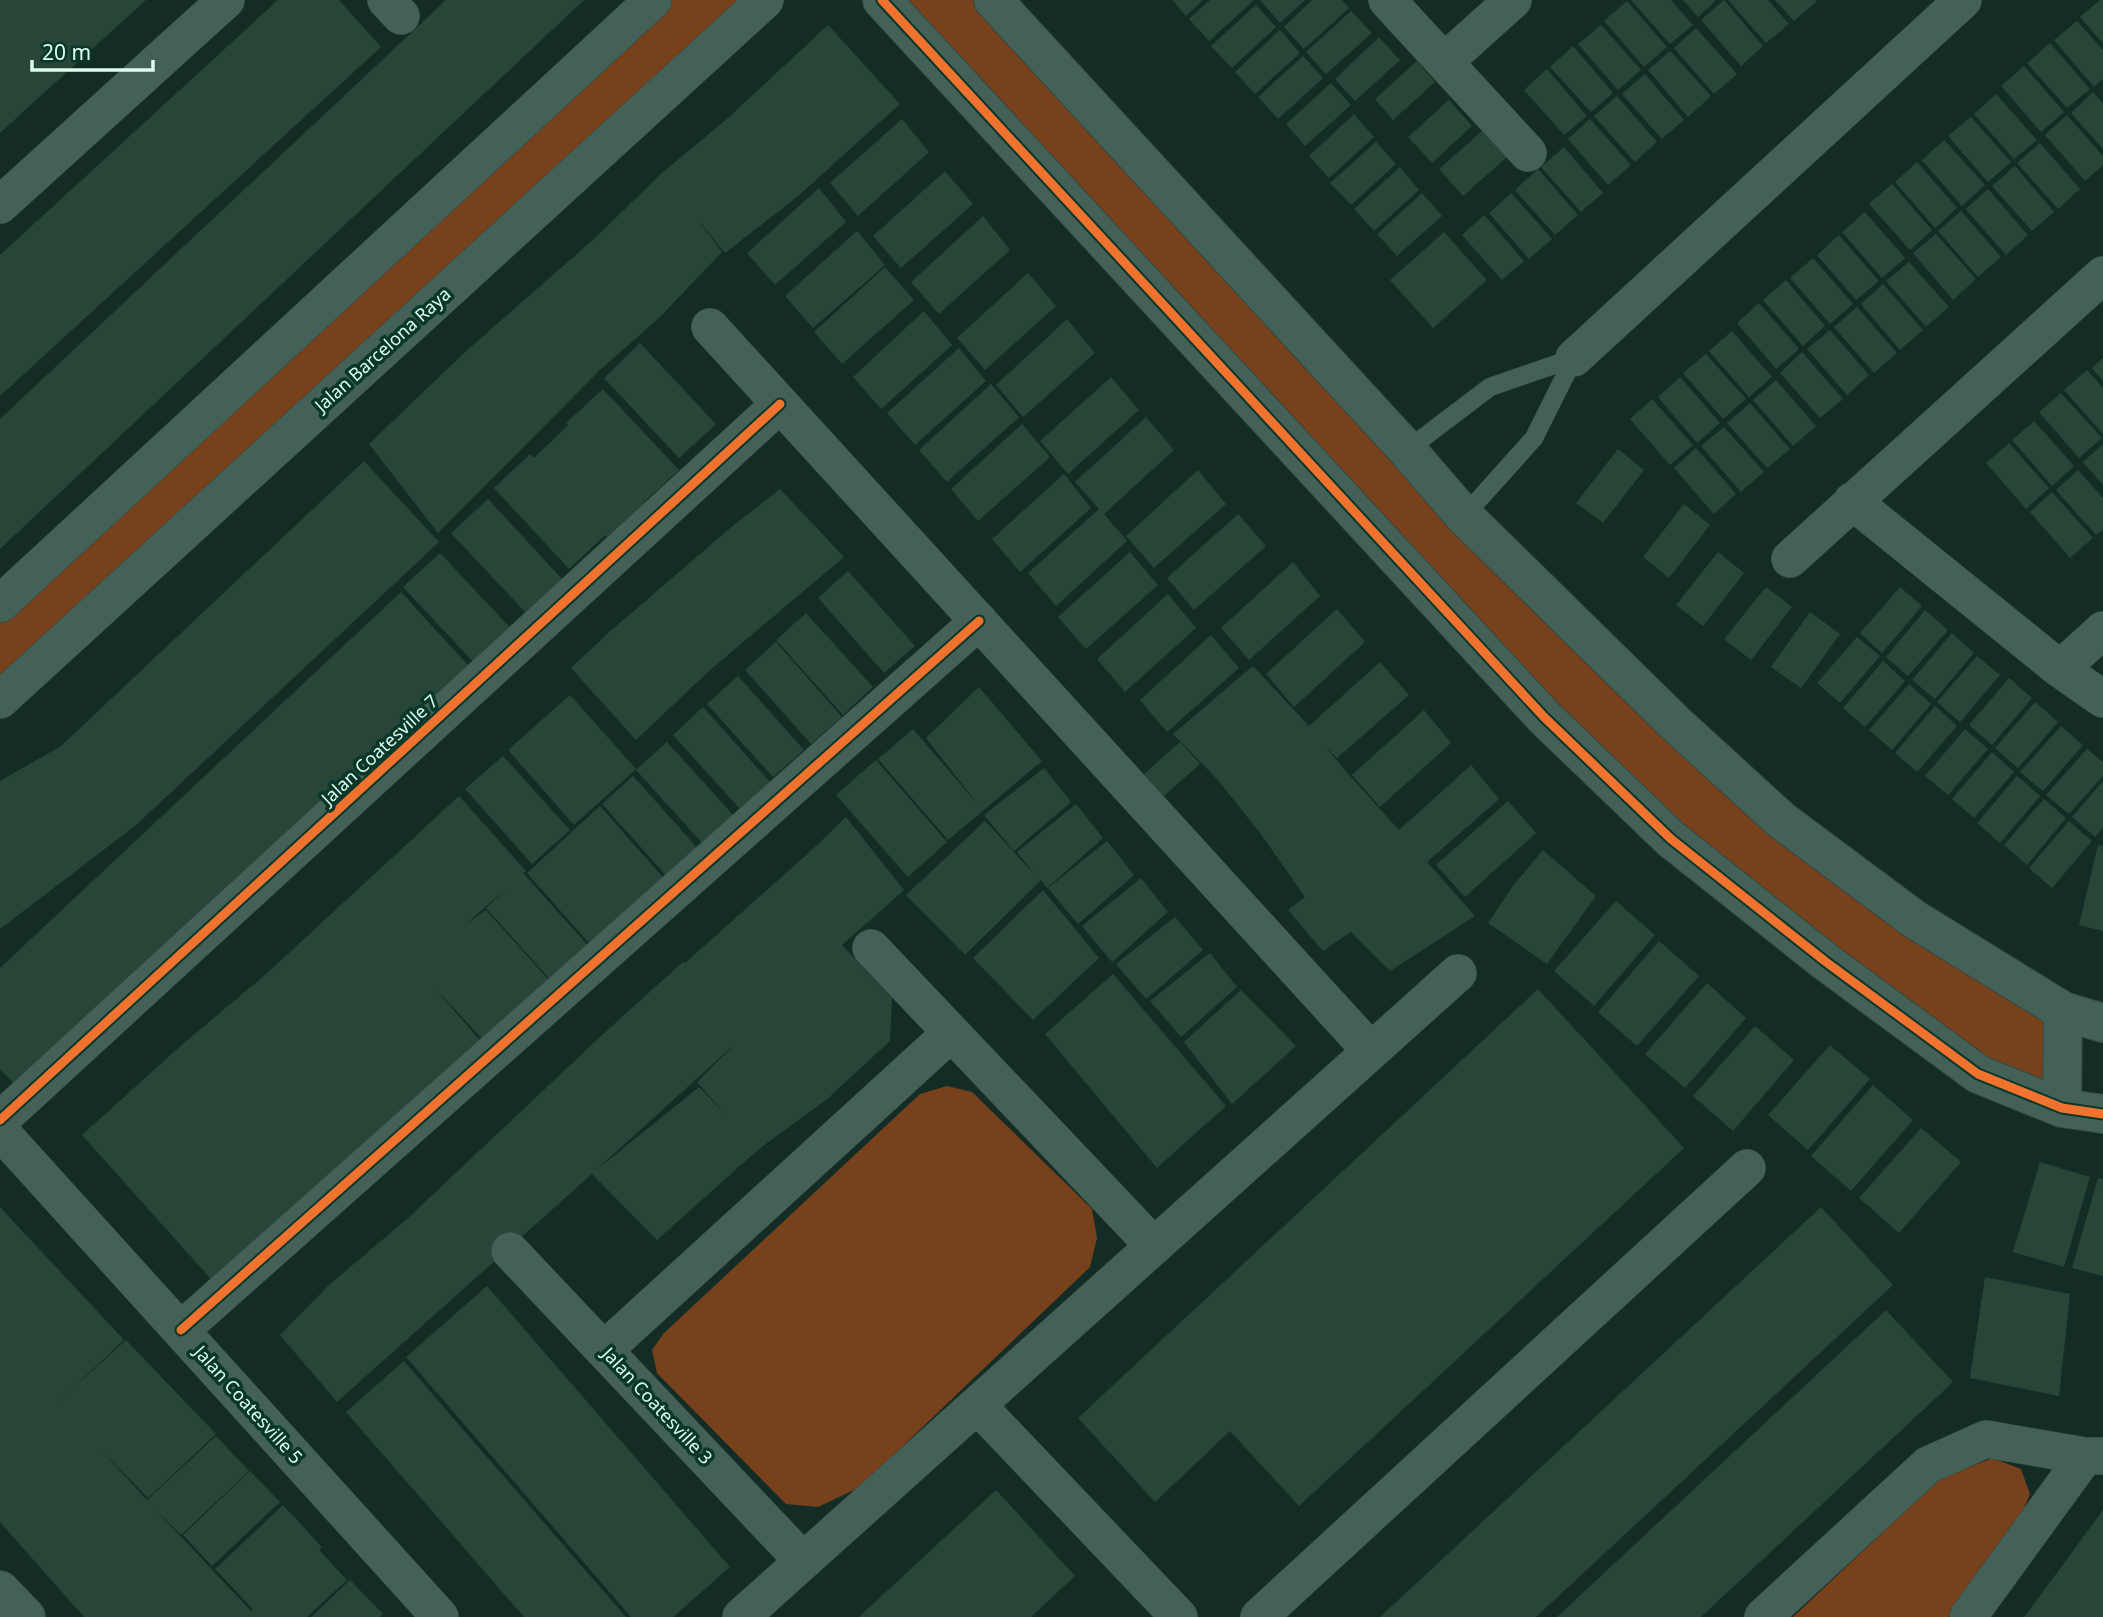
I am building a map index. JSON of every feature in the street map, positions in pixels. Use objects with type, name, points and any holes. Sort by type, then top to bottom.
[{"type":"street","points":[[0,205],[226,0]]},
{"type":"street","points":[[0,604],[653,0]]},
{"type":"street","name":"Jalan Barcelona Raya","points":[[0,700],[765,0]]},
{"type":"street","points":[[882,0],[1544,717],[1671,838],[1825,962],[1978,1074],[2062,1108],[2103,1114]]},
{"type":"street","points":[[993,0],[1407,450],[1464,516],[1676,724],[1781,820],[1913,919],[2063,1011],[2103,1023]]},
{"type":"street","points":[[1387,0],[1528,153]]},
{"type":"street","points":[[1444,62],[1513,0]]},
{"type":"street","points":[[1574,358],[1963,0]]},
{"type":"street","points":[[1790,559],[2103,275]]},
{"type":"street","points":[[710,327],[1371,1051]]},
{"type":"street","name":"Jalan Coatesville 7","points":[[0,1120],[780,404]]},
{"type":"street","points":[[1852,502],[2060,669],[2103,699]]},
{"type":"street","points":[[181,1330],[979,621]]},
{"type":"street","points":[[2060,669],[2103,630]]},
{"type":"street","points":[[871,948],[1154,1245]]},
{"type":"street","points":[[741,1617],[1458,973]]},
{"type":"street","points":[[2062,1108],[2063,1011]]},
{"type":"street","points":[[604,1350],[951,1033]]},
{"type":"street","name":"Jalan Coatesville 5","points":[[0,1131],[440,1617]]},
{"type":"street","points":[[1259,1617],[1747,1168]]},
{"type":"street","name":"Jalan Coatesville 3","points":[[510,1251],[803,1561]]},
{"type":"street","points":[[977,1405],[1179,1617]]},
{"type":"street","points":[[1763,1617],[1928,1465],[1986,1439],[2094,1456],[1968,1617]]},
{"type":"street","points":[[0,1590],[26,1617]]},
{"type":"lane","points":[[1407,450],[1490,387],[1574,358]]},
{"type":"lane","points":[[1464,516],[1534,438],[1574,358]]},
{"type":"shaded area","points":[[653,0],[764,0],[0,689],[0,604]]},
{"type":"shaded area","points":[[882,0],[993,0],[1781,820],[2063,1011],[2062,1108],[1978,1074],[1671,838]]},
{"type":"shaded area","points":[[947,1086],[972,1092],[1092,1209],[1097,1238],[1090,1267],[860,1487],[818,1507],[786,1504],[657,1373],[652,1350],[664,1333],[920,1094]]},
{"type":"shaded area","points":[[1992,1458],[2021,1469],[2030,1494],[2016,1527],[1948,1617],[1793,1617],[1938,1480]]},
{"type":"building","points":[[0,0],[146,0],[0,133]]},
{"type":"building","points":[[278,0],[339,0],[381,47],[0,396],[0,255]]},
{"type":"building","points":[[446,0],[584,0],[0,549],[0,419]]},
{"type":"building","points":[[1172,0],[1203,0],[1186,16]]},
{"type":"building","points":[[1210,0],[1254,0],[1209,41],[1189,19]]},
{"type":"building","points":[[1260,0],[1305,0],[1280,23]]},
{"type":"building","points":[[1312,0],[1342,0],[1349,8],[1304,49],[1284,27]]},
{"type":"building","points":[[1631,0],[1671,0],[1693,25],[1670,44]]},
{"type":"building","points":[[1683,0],[1716,0],[1698,17]]},
{"type":"building","points":[[1724,0],[1763,46],[1741,66],[1701,20]]},
{"type":"building","points":[[1728,0],[1768,0],[1789,24],[1766,43]]},
{"type":"building","points":[[1775,0],[1815,0],[1816,2],[1794,21]]},
{"type":"building","points":[[2103,0],[2103,43],[2080,17]]},
{"type":"building","points":[[1627,1],[1667,47],[1644,67],[1604,21]]},
{"type":"building","points":[[1256,5],[1276,27],[1232,68],[1211,46]]},
{"type":"building","points":[[1351,11],[1372,33],[1326,74],[1306,52]]},
{"type":"building","points":[[2077,21],[2103,50],[2103,79],[2094,87],[2054,40]]},
{"type":"building","points":[[828,25],[900,104],[796,198],[725,253],[695,216],[722,252],[659,318],[601,369],[438,533],[369,444],[464,353],[596,237],[662,173],[728,118]]},
{"type":"building","points":[[1601,25],[1641,70],[1618,90],[1578,44]]},
{"type":"building","points":[[1696,28],[1737,74],[1714,94],[1674,48]]},
{"type":"building","points":[[1280,30],[1300,53],[1255,94],[1235,72]]},
{"type":"building","points":[[1379,37],[1400,60],[1355,101],[1335,79]]},
{"type":"building","points":[[2050,43],[2090,89],[2067,108],[2027,63]]},
{"type":"building","points":[[1573,46],[1613,93],[1591,112],[1550,67]]},
{"type":"building","points":[[1670,51],[1711,96],[1688,117],[1648,70]]},
{"type":"building","points":[[1303,56],[1323,78],[1278,119],[1258,97]]},
{"type":"building","points":[[1417,61],[1435,82],[1393,120],[1375,99]]},
{"type":"building","points":[[2024,66],[2064,112],[2041,132],[2001,86]]},
{"type":"building","points":[[1547,69],[1587,116],[1564,135],[1524,90]]},
{"type":"building","points":[[1645,74],[1684,120],[1662,139],[1622,94]]},
{"type":"building","points":[[1331,83],[1351,105],[1305,146],[1286,124]]},
{"type":"building","points":[[2093,92],[2103,104],[2103,149],[2071,113]]},
{"type":"building","points":[[1996,94],[2037,140],[2014,159],[1974,114]]},
{"type":"building","points":[[1617,96],[1657,142],[1635,162],[1594,116]]},
{"type":"building","points":[[1449,100],[1472,126],[1432,163],[1408,137]]},
{"type":"building","points":[[1354,114],[1374,137],[1329,178],[1309,156]]},
{"type":"building","points":[[2067,115],[2103,156],[2103,165],[2085,181],[2045,135]]},
{"type":"building","points":[[1971,117],[2011,162],[1988,182],[1948,136]]},
{"type":"building","points":[[902,119],[929,152],[858,216],[830,183]]},
{"type":"building","points":[[1590,119],[1631,165],[1608,185],[1568,139]]},
{"type":"building","points":[[1483,130],[1507,157],[1463,196],[1439,169]]},
{"type":"building","points":[[1944,140],[1985,185],[1962,206],[1922,160]]},
{"type":"building","points":[[1376,142],[1396,164],[1351,205],[1330,183]]},
{"type":"building","points":[[2040,143],[2080,189],[2058,209],[2017,163]]},
{"type":"building","points":[[1564,147],[1603,193],[1581,212],[1541,167]]},
{"type":"building","points":[[1917,162],[1957,208],[1935,228],[1895,182]]},
{"type":"building","points":[[2015,166],[2054,212],[2032,231],[1992,186]]},
{"type":"building","points":[[1400,167],[1419,190],[1374,231],[1354,209]]},
{"type":"building","points":[[1538,169],[1578,215],[1555,235],[1515,190]]},
{"type":"building","points":[[945,171],[973,204],[901,268],[873,236]]},
{"type":"building","points":[[1892,184],[1932,230],[1910,250],[1869,204]]},
{"type":"building","points":[[819,188],[846,222],[775,285],[747,253]]},
{"type":"building","points":[[1988,189],[2028,235],[2006,255],[1966,209]]},
{"type":"building","points":[[1422,193],[1442,216],[1397,256],[1377,234]]},
{"type":"building","points":[[1511,193],[1552,239],[1529,259],[1489,213]]},
{"type":"building","points":[[1961,211],[2001,257],[1978,277],[1938,231]]},
{"type":"building","points":[[1865,212],[1905,258],[1882,278],[1842,232]]},
{"type":"building","points":[[1484,215],[1524,261],[1502,280],[1462,235]]},
{"type":"building","points":[[983,216],[1010,250],[939,314],[911,282]]},
{"type":"building","points":[[857,231],[885,265],[813,328],[785,296]]},
{"type":"building","points":[[1444,232],[1487,280],[1433,328],[1390,280]]},
{"type":"building","points":[[1936,234],[1976,279],[1953,300],[1913,253]]},
{"type":"building","points":[[1839,235],[1879,281],[1856,300],[1817,255]]},
{"type":"building","points":[[1813,258],[1853,304],[1830,324],[1790,278]]},
{"type":"building","points":[[1909,262],[1949,307],[1926,327],[1886,281]]},
{"type":"building","points":[[885,267],[914,300],[842,364],[814,332]]},
{"type":"building","points":[[1028,273],[1056,306],[985,370],[957,338]]},
{"type":"building","points":[[1786,280],[1825,326],[1803,346],[1763,300]]},
{"type":"building","points":[[1883,284],[1923,330],[1900,350],[1861,304]]},
{"type":"building","points":[[1759,303],[1799,349],[1776,369],[1737,323]]},
{"type":"building","points":[[1857,307],[1897,353],[1874,373],[1834,327]]},
{"type":"building","points":[[924,311],[952,345],[881,409],[853,377]]},
{"type":"building","points":[[1067,319],[1095,353],[1023,417],[996,385]]},
{"type":"building","points":[[1830,330],[1869,375],[1847,395],[1807,349]]},
{"type":"building","points":[[1732,331],[1772,377],[1749,397],[1709,351]]},
{"type":"building","points":[[640,343],[716,424],[679,458],[604,378]]},
{"type":"building","points":[[959,348],[986,381],[915,445],[887,413]]},
{"type":"building","points":[[1802,352],[1843,399],[1820,418],[1780,373]]},
{"type":"building","points":[[1706,354],[1746,399],[1723,419],[1683,373]]},
{"type":"building","points":[[2103,358],[2103,381],[2092,368]]},
{"type":"building","points":[[2087,370],[2103,388],[2103,434],[2064,390]]},
{"type":"building","points":[[1111,377],[1139,410],[1068,474],[1040,441]]},
{"type":"building","points":[[1680,377],[1720,423],[1697,443],[1658,397]]},
{"type":"building","points":[[1776,380],[1816,426],[1793,446],[1753,400]]},
{"type":"building","points":[[991,384],[1019,417],[947,482],[919,450]]},
{"type":"building","points":[[603,389],[679,470],[609,539],[605,535],[569,569],[494,488],[530,454],[534,458],[568,425],[566,423]]},
{"type":"building","points":[[2061,393],[2102,438],[2079,458],[2039,412]]},
{"type":"building","points":[[1652,399],[1693,445],[1670,465],[1630,419]]},
{"type":"building","points":[[1750,403],[1790,449],[1767,468],[1727,423]]},
{"type":"building","points":[[1146,417],[1174,450],[1104,514],[1127,541],[1056,606],[1028,573],[1099,509],[1075,482]]},
{"type":"building","points":[[2034,421],[2074,466],[2052,486],[2012,440]]},
{"type":"building","points":[[1022,424],[1050,457],[978,521],[951,489]]},
{"type":"building","points":[[1724,427],[1764,472],[1741,492],[1701,446]]},
{"type":"building","points":[[2009,443],[2049,488],[2026,509],[1986,463]]},
{"type":"building","points":[[2103,444],[2103,485],[2083,462]]},
{"type":"building","points":[[1696,448],[1736,494],[1714,514],[1674,468]]},
{"type":"building","points":[[1618,449],[1644,470],[1603,523],[1576,503]]},
{"type":"building","points":[[364,461],[439,542],[135,826],[0,929],[0,781],[61,746]]},
{"type":"building","points":[[1198,470],[1226,504],[1154,568],[1126,536]]},
{"type":"building","points":[[2078,470],[2103,498],[2103,529],[2096,535],[2056,490]]},
{"type":"building","points":[[1064,474],[1091,508],[1020,572],[992,539]]},
{"type":"building","points":[[780,489],[844,557],[710,670],[636,740],[571,668],[729,529]]},
{"type":"building","points":[[2052,492],[2093,538],[2070,558],[2030,512]]},
{"type":"building","points":[[488,499],[563,580],[527,614],[451,533]]},
{"type":"building","points":[[1684,504],[1710,525],[1669,578],[1643,557]]},
{"type":"building","points":[[1238,514],[1266,546],[1194,610],[1167,578]]},
{"type":"building","points":[[1130,552],[1158,585],[1086,649],[1058,617]]},
{"type":"building","points":[[1718,552],[1744,573],[1703,626],[1676,605]]},
{"type":"building","points":[[440,553],[516,634],[479,668],[403,587]]},
{"type":"building","points":[[1293,562],[1320,596],[1249,660],[1221,628]]},
{"type":"building","points":[[848,571],[915,646],[884,673],[818,598]]},
{"type":"building","points":[[1766,587],[1792,607],[1751,660],[1724,639]]},
{"type":"building","points":[[1900,587],[1922,606],[1882,653],[1860,633]]},
{"type":"building","points":[[401,592],[476,674],[25,1096],[0,1069],[0,968]]},
{"type":"building","points":[[1168,594],[1196,628],[1125,692],[1097,659]]},
{"type":"building","points":[[1337,609],[1365,642],[1294,707],[1266,674]]},
{"type":"building","points":[[1925,610],[1948,630],[1908,676],[1886,657]]},
{"type":"building","points":[[1810,612],[1840,634],[1801,688],[1771,667]]},
{"type":"building","points":[[806,613],[873,687],[843,715],[776,640]]},
{"type":"building","points":[[1952,633],[1974,653],[1935,699],[1912,680]]},
{"type":"building","points":[[1211,635],[1239,668],[1167,732],[1140,700]]},
{"type":"building","points":[[1857,637],[1880,656],[1840,703],[1817,683]]},
{"type":"building","points":[[776,642],[842,717],[811,744],[745,670]]},
{"type":"building","points":[[1977,656],[2000,675],[1960,722],[1937,702]]},
{"type":"building","points":[[1883,661],[1905,681],[1865,727],[1843,708]]},
{"type":"building","points":[[1380,662],[1409,695],[1337,758],[1326,747],[1343,768],[1399,830],[1471,765],[1499,799],[1427,862],[1475,916],[1390,971],[1351,932],[1323,951],[1288,910],[1305,897],[1218,780],[1173,734],[1253,666],[1309,726]]},
{"type":"building","points":[[738,676],[804,750],[773,777],[707,704]]},
{"type":"building","points":[[2009,678],[2032,698],[1992,745],[1969,725]]},
{"type":"building","points":[[1909,684],[1931,704],[1892,750],[1869,730]]},
{"type":"building","points":[[979,687],[1042,761],[948,840],[878,759],[913,729],[980,807],[926,738]]},
{"type":"building","points":[[570,695],[636,769],[574,825],[508,750]]},
{"type":"building","points":[[2035,702],[2058,722],[2018,768],[1995,748]]},
{"type":"building","points":[[1935,706],[1957,726],[1917,772],[1895,753]]},
{"type":"building","points":[[703,707],[770,782],[740,809],[673,735]]},
{"type":"building","points":[[1424,710],[1451,743],[1380,807],[1352,775]]},
{"type":"building","points":[[2061,726],[2083,745],[2043,791],[2020,772]]},
{"type":"building","points":[[1965,729],[1988,749],[1948,795],[1925,776]]},
{"type":"building","points":[[667,742],[734,816],[703,844],[636,770]]},
{"type":"building","points":[[1180,742],[1200,764],[1154,805],[1134,783]]},
{"type":"building","points":[[2087,749],[2103,762],[2103,776],[2069,814],[2046,795]]},
{"type":"building","points":[[1992,752],[2014,772],[1974,818],[1952,799]]},
{"type":"building","points":[[503,756],[570,830],[532,864],[465,789]]},
{"type":"building","points":[[876,760],[947,842],[908,877],[836,795]]},
{"type":"building","points":[[1044,768],[1071,802],[1014,851],[984,815]]},
{"type":"building","points":[[633,776],[702,853],[671,881],[602,804]]},
{"type":"building","points":[[2017,776],[2040,796],[2000,843],[1977,823]]},
{"type":"building","points":[[2103,781],[2103,827],[2095,837],[2072,817]]},
{"type":"building","points":[[459,796],[593,951],[555,985],[486,908],[506,890],[466,924],[486,910],[555,987],[490,1047],[433,986],[488,1050],[218,1287],[82,1135],[185,1042],[265,975]]},
{"type":"building","points":[[2044,799],[2066,818],[2027,865],[2004,845]]},
{"type":"building","points":[[1508,801],[1536,833],[1465,897],[1436,865]]},
{"type":"building","points":[[1076,804],[1103,838],[1047,888],[1041,880],[965,955],[906,895],[985,821],[1036,876],[1017,852]]},
{"type":"building","points":[[600,806],[669,884],[595,950],[527,873]]},
{"type":"building","points":[[846,817],[904,890],[842,945],[892,998],[890,1041],[826,1100],[759,1149],[657,1240],[592,1174],[337,1402],[280,1335],[329,1285],[408,1218],[602,1035]],"holes":[[[737,1042],[697,1082],[726,1115],[699,1087],[595,1171]]]},
{"type":"building","points":[[2069,821],[2092,841],[2052,888],[2029,868]]},
{"type":"building","points":[[1107,841],[1134,875],[1078,924],[1048,888]]},
{"type":"building","points":[[2098,845],[2103,846],[2103,931],[2079,925]]},
{"type":"building","points":[[1543,850],[1596,896],[1547,964],[1488,923],[1512,887]]},
{"type":"building","points":[[1141,878],[1168,912],[1112,962],[1082,926]]},
{"type":"building","points":[[1043,890],[1099,958],[1033,1020],[973,958]]},
{"type":"building","points":[[1616,901],[1655,935],[1594,1006],[1554,971]]},
{"type":"building","points":[[1175,917],[1203,950],[1146,999],[1116,964]]},
{"type":"building","points":[[1659,941],[1699,976],[1637,1046],[1598,1012]]},
{"type":"building","points":[[1210,953],[1237,987],[1181,1037],[1150,1001]]},
{"type":"building","points":[[1113,974],[1226,1106],[1157,1168],[1045,1034]]},
{"type":"building","points":[[1707,983],[1746,1018],[1685,1088],[1645,1054]]},
{"type":"building","points":[[1538,989],[1684,1148],[1299,1506],[1230,1431],[1155,1502],[1078,1418]]},
{"type":"building","points":[[1241,990],[1296,1046],[1232,1104],[1184,1042]]},
{"type":"building","points":[[1755,1026],[1794,1060],[1733,1131],[1693,1096]]},
{"type":"building","points":[[1830,1045],[1870,1079],[1808,1150],[1768,1115]]},
{"type":"building","points":[[1873,1085],[1913,1120],[1851,1191],[1811,1156]]},
{"type":"building","points":[[1921,1128],[1961,1162],[1899,1233],[1859,1198]]},
{"type":"building","points":[[2040,1162],[2090,1177],[2064,1267],[2013,1252]]},
{"type":"building","points":[[2098,1178],[2103,1179],[2103,1276],[2072,1268]]},
{"type":"building","points":[[0,1207],[124,1340],[57,1403],[126,1340],[216,1434],[148,1498],[101,1450],[147,1500],[216,1436],[249,1471],[181,1535],[151,1505],[251,1611],[253,1609],[215,1569],[283,1505],[322,1547],[319,1550],[347,1580],[307,1617],[84,1617],[0,1522]]},
{"type":"building","points":[[1821,1207],[1893,1285],[1619,1540],[1536,1617],[1380,1617]]},
{"type":"building","points":[[1985,1277],[2070,1294],[2059,1396],[1970,1378]]},
{"type":"building","points":[[487,1286],[730,1567],[673,1617],[631,1617],[406,1357]]},
{"type":"building","points":[[1886,1310],[1953,1382],[1701,1617],[1557,1617]]},
{"type":"building","points":[[404,1361],[626,1617],[524,1617],[346,1412]]},
{"type":"building","points":[[250,1471],[280,1502],[212,1566],[183,1535]]},
{"type":"building","points":[[996,1490],[1075,1576],[1031,1617],[859,1617]]},
{"type":"building","points":[[2103,1510],[2103,1617],[2024,1617],[2045,1589]]},
{"type":"building","points":[[350,1580],[383,1614],[380,1617],[311,1617]]},
{"type":"cycle path","points":[[882,0],[1544,717],[1671,839],[1826,962],[1978,1074],[2062,1108],[2103,1114]]},
{"type":"cycle path","points":[[0,1120],[780,404]]},
{"type":"cycle path","points":[[181,1330],[979,621]]}]
